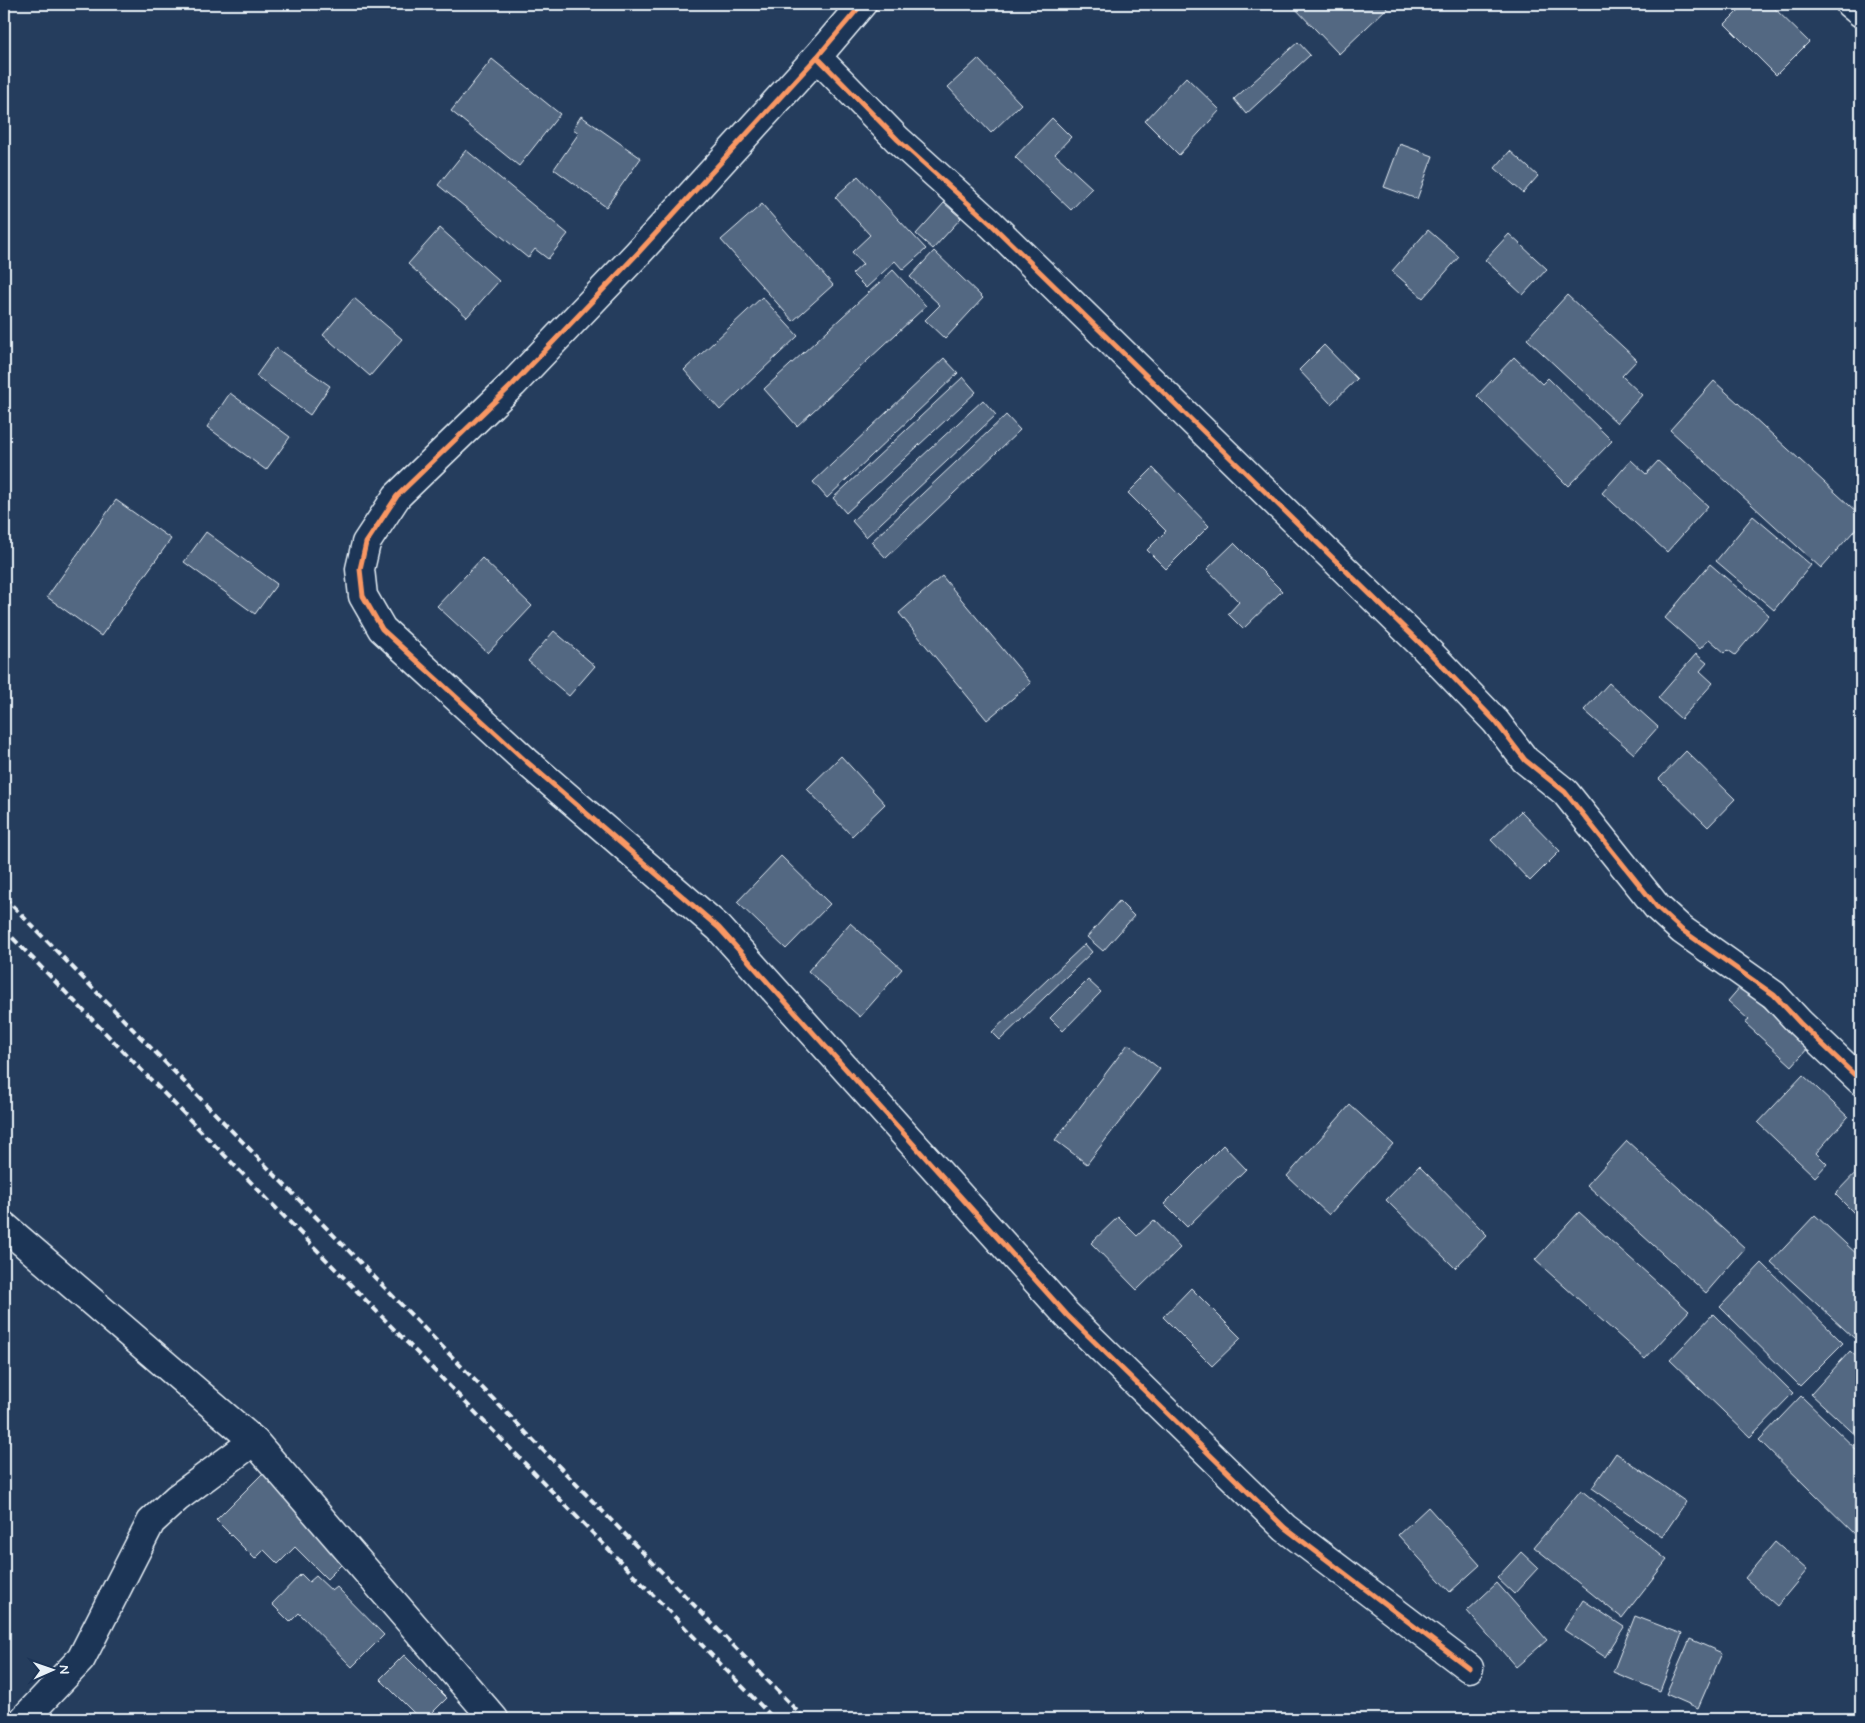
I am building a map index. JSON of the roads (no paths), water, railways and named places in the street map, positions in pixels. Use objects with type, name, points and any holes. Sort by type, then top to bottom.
[{"type":"street","points":[[862,4],[817,57],[638,252],[513,384],[397,496],[366,543],[360,569],[363,596],[382,628],[527,762],[719,928],[1067,1315],[1285,1528],[1469,1668]]},
{"type":"street","points":[[1850,4],[1861,13]]},
{"type":"street","points":[[817,57],[891,134],[991,224],[1424,647],[1496,722],[1525,760],[1566,792],[1657,907],[1682,930],[1774,995],[1825,1048],[1861,1081]]},
{"type":"street","points":[[4,1226],[254,1441],[494,1719]]},
{"type":"street","points":[[24,1719],[81,1659],[151,1522],[177,1498],[254,1441]]},
{"type":"railway","points":[[4,897],[805,1719]]},
{"type":"railway","points":[[4,929],[774,1719]]}]
